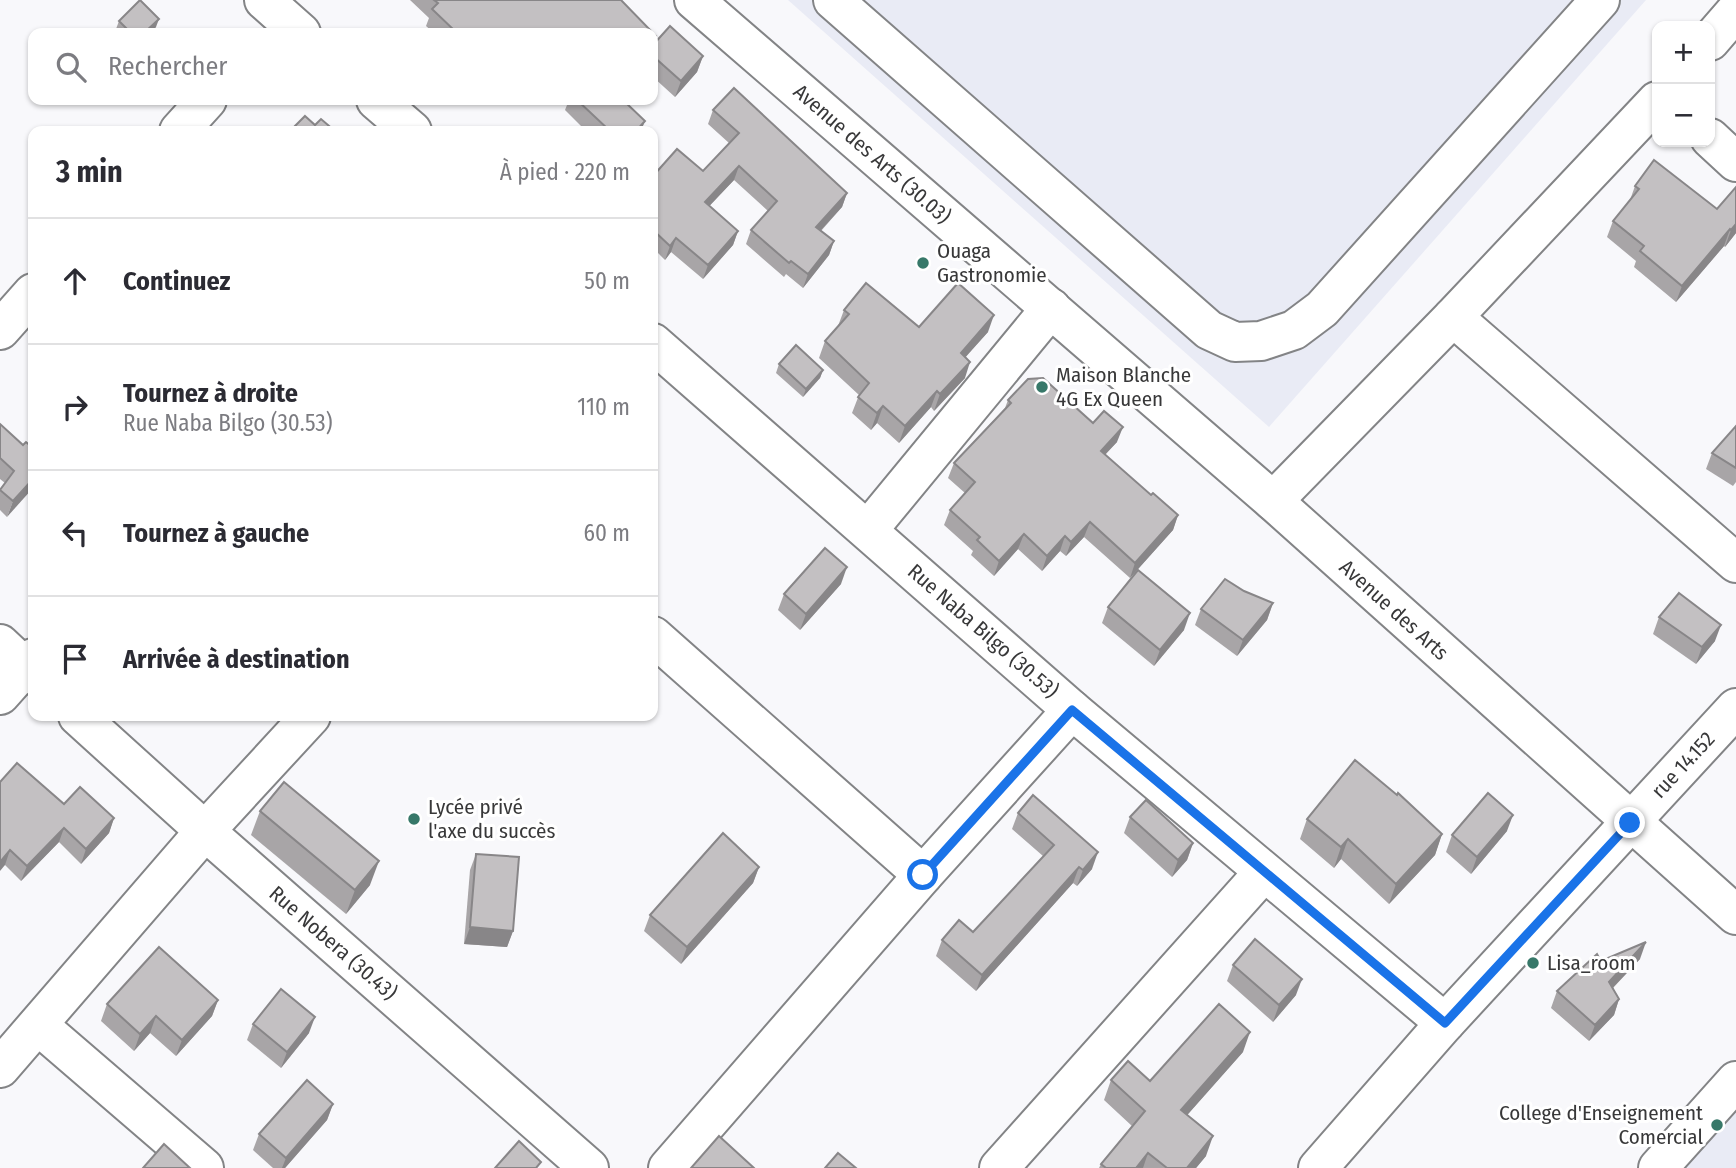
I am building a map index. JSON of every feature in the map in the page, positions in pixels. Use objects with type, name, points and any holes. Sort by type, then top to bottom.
[{"type":"street","name":"Avenue des Arts (30.03)","points":[[694,0],[1051,308]]},
{"type":"street","points":[[833,0],[1209,330],[1235,342],[1261,341],[1294,330],[1322,309],[1600,0]]},
{"type":"street","points":[[1715,35],[1736,11]]},
{"type":"street","points":[[183,126],[202,105]]},
{"type":"street","points":[[382,105],[406,126]]},
{"type":"street","points":[[1273,501],[1453,317],[1652,106]]},
{"type":"street","points":[[1715,143],[1736,163]]},
{"type":"street","points":[[0,330],[28,299]]},
{"type":"street","name":"Avenue des Arts","points":[[1051,308],[1273,501],[1736,915]]},
{"type":"street","points":[[868,530],[1051,308]]},
{"type":"street","points":[[1453,317],[1736,563]]},
{"type":"street","name":"Rue Naba Bilgo (30.53)","points":[[658,346],[1072,710],[1445,1023]]},
{"type":"street","points":[[658,640],[923,875]]},
{"type":"street","points":[[0,695],[23,661]]},
{"type":"street","name":"rue 14.152","points":[[1318,1168],[1445,1023],[1736,708]]},
{"type":"street","points":[[668,1168],[923,875],[1072,710]]},
{"type":"street","name":"Rue Nobera (30.43)","points":[[84,721],[589,1168]]},
{"type":"street","points":[[0,1068],[205,831],[306,721]]},
{"type":"street","points":[[999,1168],[1264,872]]},
{"type":"street","points":[[38,1025],[204,1168]]},
{"type":"street","points":[[1658,1168],[1736,1081]]},
{"type":"shaded area","points":[[788,0],[1646,0],[1269,427]]},
{"type":"shaded area","name":"College d'Enseignement Comercial","points":[[1736,1082],[1736,1168],[1662,1168]]},
{"type":"building","points":[[140,0],[159,19],[149,28],[126,28],[119,21]]},
{"type":"building","points":[[434,0],[621,0],[648,28],[452,28],[432,9],[438,3]]},
{"type":"building","points":[[670,26],[703,56],[681,81],[658,60],[658,39]]},
{"type":"building","points":[[734,88],[847,193],[816,227],[834,241],[808,274],[791,261],[789,263],[751,230],[777,201],[739,166],[705,202],[738,231],[708,265],[676,238],[670,246],[658,235],[658,170],[677,149],[703,171],[739,133],[713,110]]},
{"type":"building","points":[[582,105],[628,105],[645,121],[640,126],[605,126]]},
{"type":"building","points":[[305,116],[315,125],[321,119],[329,126],[295,126]]},
{"type":"building","points":[[1654,160],[1717,209],[1736,187],[1736,224],[1682,286],[1640,251],[1644,246],[1613,221],[1639,189],[1635,186]]},
{"type":"building","points":[[866,283],[919,327],[958,283],[994,315],[961,353],[970,362],[940,394],[937,391],[905,426],[883,406],[877,413],[858,397],[869,383],[825,341],[849,314],[844,310]]},
{"type":"building","points":[[796,345],[823,370],[806,389],[779,364]]},
{"type":"building","points":[[1043,378],[1093,423],[1104,411],[1123,427],[1101,451],[1178,515],[1135,563],[1090,522],[1071,542],[1065,536],[1047,556],[1024,534],[999,561],[977,540],[980,537],[950,510],[975,482],[954,463],[1011,403],[1008,400],[1028,379]]},
{"type":"building","points":[[0,424],[23,445],[26,442],[28,444],[28,484],[13,501],[0,490],[14,471],[0,458]]},
{"type":"building","points":[[1736,426],[1736,468],[1712,453]]},
{"type":"building","points":[[825,548],[847,567],[806,614],[784,594]]},
{"type":"building","points":[[1138,570],[1190,613],[1160,650],[1108,607]]},
{"type":"building","points":[[1225,579],[1244,591],[1273,603],[1243,640],[1201,609]]},
{"type":"building","points":[[1679,593],[1721,625],[1702,647],[1659,617]]},
{"type":"building","points":[[1355,760],[1397,795],[1398,793],[1442,834],[1396,884],[1348,839],[1341,847],[1307,819]]},
{"type":"building","points":[[17,763],[64,804],[80,787],[114,818],[86,849],[64,828],[27,866],[10,850],[0,862],[0,782]]},
{"type":"building","points":[[284,782],[379,861],[355,890],[260,811]]},
{"type":"building","points":[[1488,793],[1513,815],[1477,857],[1452,835]]},
{"type":"building","points":[[1033,795],[1098,852],[1083,870],[1079,867],[982,975],[942,940],[959,920],[973,932],[1054,845],[1018,813]]},
{"type":"building","points":[[1146,800],[1193,843],[1178,860],[1130,817]]},
{"type":"building","points":[[723,833],[759,867],[687,947],[650,915]]},
{"type":"building","points":[[476,854],[519,857],[513,931],[470,927]]},
{"type":"building","points":[[1255,939],[1302,979],[1279,1005],[1233,965]]},
{"type":"building","points":[[1646,942],[1609,982],[1619,999],[1595,1025],[1557,991],[1597,954],[1601,961]]},
{"type":"building","points":[[159,947],[218,1000],[182,1040],[156,1016],[140,1034],[107,1004]]},
{"type":"building","points":[[281,989],[315,1017],[287,1052],[253,1024]]},
{"type":"building","points":[[1219,1004],[1250,1032],[1181,1110],[1213,1136],[1187,1168],[1167,1168],[1148,1153],[1136,1168],[1106,1168],[1101,1164],[1145,1111],[1111,1080],[1128,1061],[1150,1081]]},
{"type":"building","points":[[307,1080],[333,1104],[286,1158],[259,1134]]},
{"type":"building","points":[[719,1136],[754,1168],[691,1168]]},
{"type":"building","points":[[519,1141],[541,1162],[536,1168],[495,1168]]},
{"type":"building","points":[[164,1144],[190,1168],[143,1168]]},
{"type":"building","points":[[838,1153],[856,1168],[825,1168]]},
{"type":"place","name":"Ouaga Gastronomie","points":[[923,263]]},
{"type":"place","name":"Maison Blanche 4G Ex Queen","points":[[1042,387]]},
{"type":"place","name":"Lycée privé l'axe du succès","points":[[414,819]]},
{"type":"place","name":"Lisa_room","points":[[1533,963]]},
{"type":"place","name":"College d'Enseignement Comercial","points":[[1717,1125]]},
{"type":"route","points":[[923,875],[1072,710],[1445,1023],[1630,823]]}]
